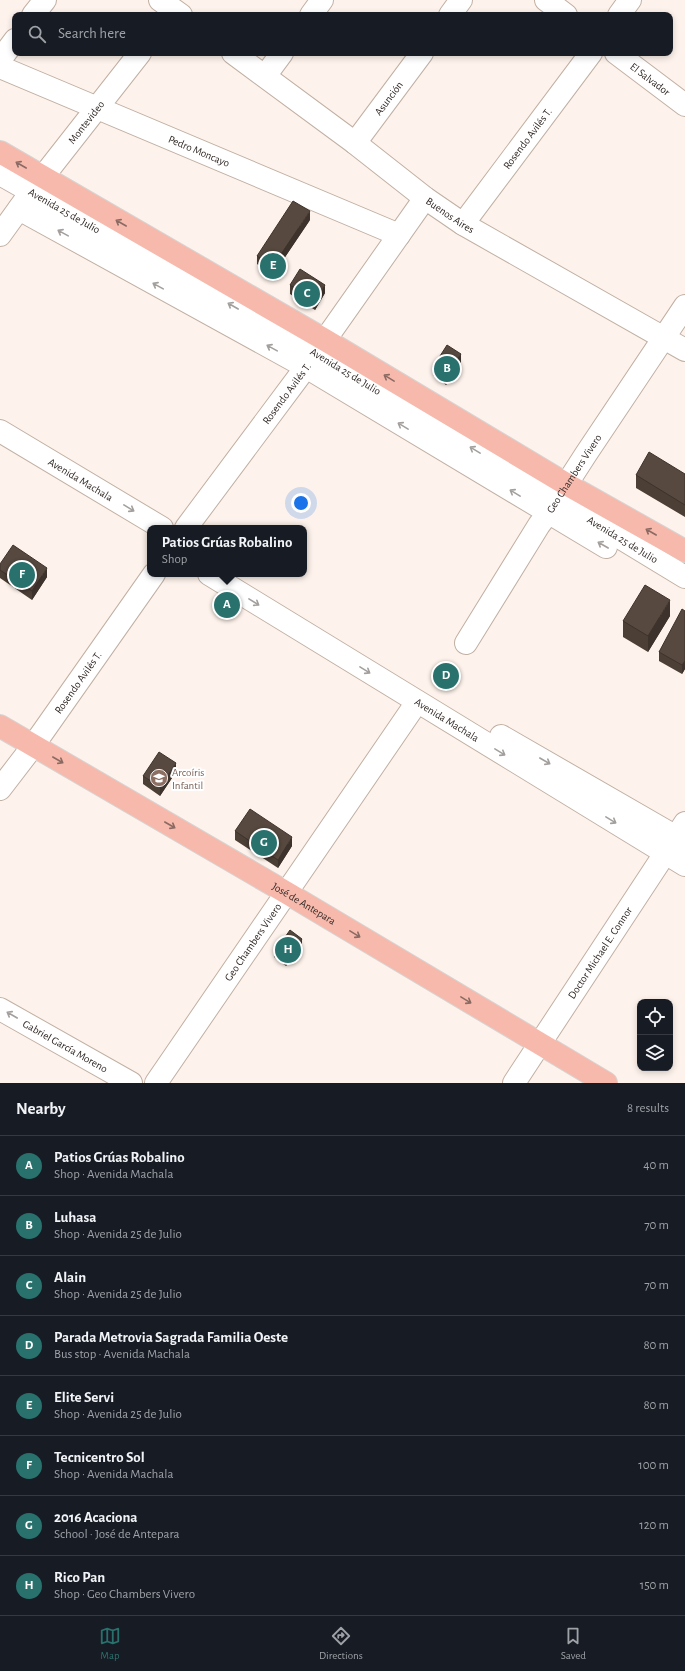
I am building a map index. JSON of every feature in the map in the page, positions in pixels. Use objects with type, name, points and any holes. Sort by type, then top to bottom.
[{"type":"main road","name":"Avenida 25 de Julio","points":[[0,152],[37,184],[557,499],[685,552]]},
{"type":"main road","name":"José de Antepara","points":[[0,726],[287,893],[606,1083]]},
{"type":"street","points":[[35,12],[45,0]]},
{"type":"street","points":[[313,12],[322,0]]},
{"type":"street","points":[[452,12],[461,0]]},
{"type":"street","points":[[546,0],[562,12]]},
{"type":"street","points":[[621,12],[630,0]]},
{"type":"street","points":[[0,60],[12,44]]},
{"type":"street","name":"Montevideo","points":[[0,235],[37,184],[138,56]]},
{"type":"street","name":"Buenos Aires","points":[[237,56],[356,143],[425,198],[463,224],[685,350]]},
{"type":"street","points":[[265,76],[280,56]]},
{"type":"street","name":"Asunción","points":[[356,143],[420,56]]},
{"type":"street","name":"Rosendo Avilés T.","points":[[463,224],[589,56]]},
{"type":"street","name":"El Salvador","points":[[620,56],[685,105]]},
{"type":"street","name":"Pedro Moncayo","points":[[0,66],[399,235]]},
{"type":"street","name":"Avenida 25 de Julio","points":[[0,174],[37,184]]},
{"type":"street","name":"Rosendo Avilés T.","points":[[188,525],[316,353],[425,198]]},
{"type":"street","name":"Avenida 25 de Julio","points":[[19,209],[316,353],[685,577]]},
{"type":"street","name":"Geo Chambers Vivero","points":[[466,642],[538,525],[557,499],[685,306]]},
{"type":"street","name":"Avenida Machala","points":[[0,431],[157,525]]},
{"type":"street","name":"Avenida Machala","points":[[0,446],[147,536]]},
{"type":"street","name":"Avenida 25 de Julio","points":[[557,499],[685,593]]},
{"type":"street","name":"Rosendo Avilés T.","points":[[0,789],[33,746],[152,577]]},
{"type":"street","name":"Avenida Machala","points":[[214,577],[417,702],[678,839]]},
{"type":"street","name":"Avenida Machala","points":[[242,577],[447,705],[678,839],[685,865]]},
{"type":"street","name":"Geo Chambers Vivero","points":[[156,1083],[417,702]]},
{"type":"street","name":"Doctor Michael E. Connor","points":[[514,1083],[678,839]]},
{"type":"street","name":"Gabriel García Moreno","points":[[0,1008],[131,1083]]},
{"type":"building","points":[[293,201],[310,211],[273,266],[257,256]]},
{"type":"building","points":[[300,269],[325,285],[315,301],[290,285]]},
{"type":"building","points":[[447,345],[461,354],[446,376],[433,367]]},
{"type":"building","points":[[649,452],[685,474],[685,505],[636,475]]},
{"type":"building","points":[[13,545],[47,568],[32,591],[0,570],[0,564]]},
{"type":"building","points":[[645,585],[670,600],[648,636],[623,621]]},
{"type":"building","points":[[682,609],[685,611],[685,661],[682,665],[659,652]]},
{"type":"building","points":[[159,752],[176,763],[160,787],[143,776]]},
{"type":"building","points":[[250,809],[292,837],[278,860],[235,831]]},
{"type":"building","points":[[290,930],[302,939],[286,962],[274,953]]},
{"type":"place","name":"Elite Servi","points":[[273,266]]},
{"type":"place","name":"Alain","points":[[307,294]]},
{"type":"place","name":"Luhasa","points":[[447,369]]},
{"type":"place","name":"Tecnicentro Sol","points":[[22,575]]},
{"type":"place","name":"Patios Grúas Robalino","points":[[227,605]]},
{"type":"place","name":"Parada Metrovia Sagrada Familia Oeste","points":[[446,676]]},
{"type":"place","name":"Arcoíris Infantil","points":[[159,778]]},
{"type":"place","name":"2016 Acaciona","points":[[264,843]]},
{"type":"place","name":"Rico Pan","points":[[288,950]]}]
